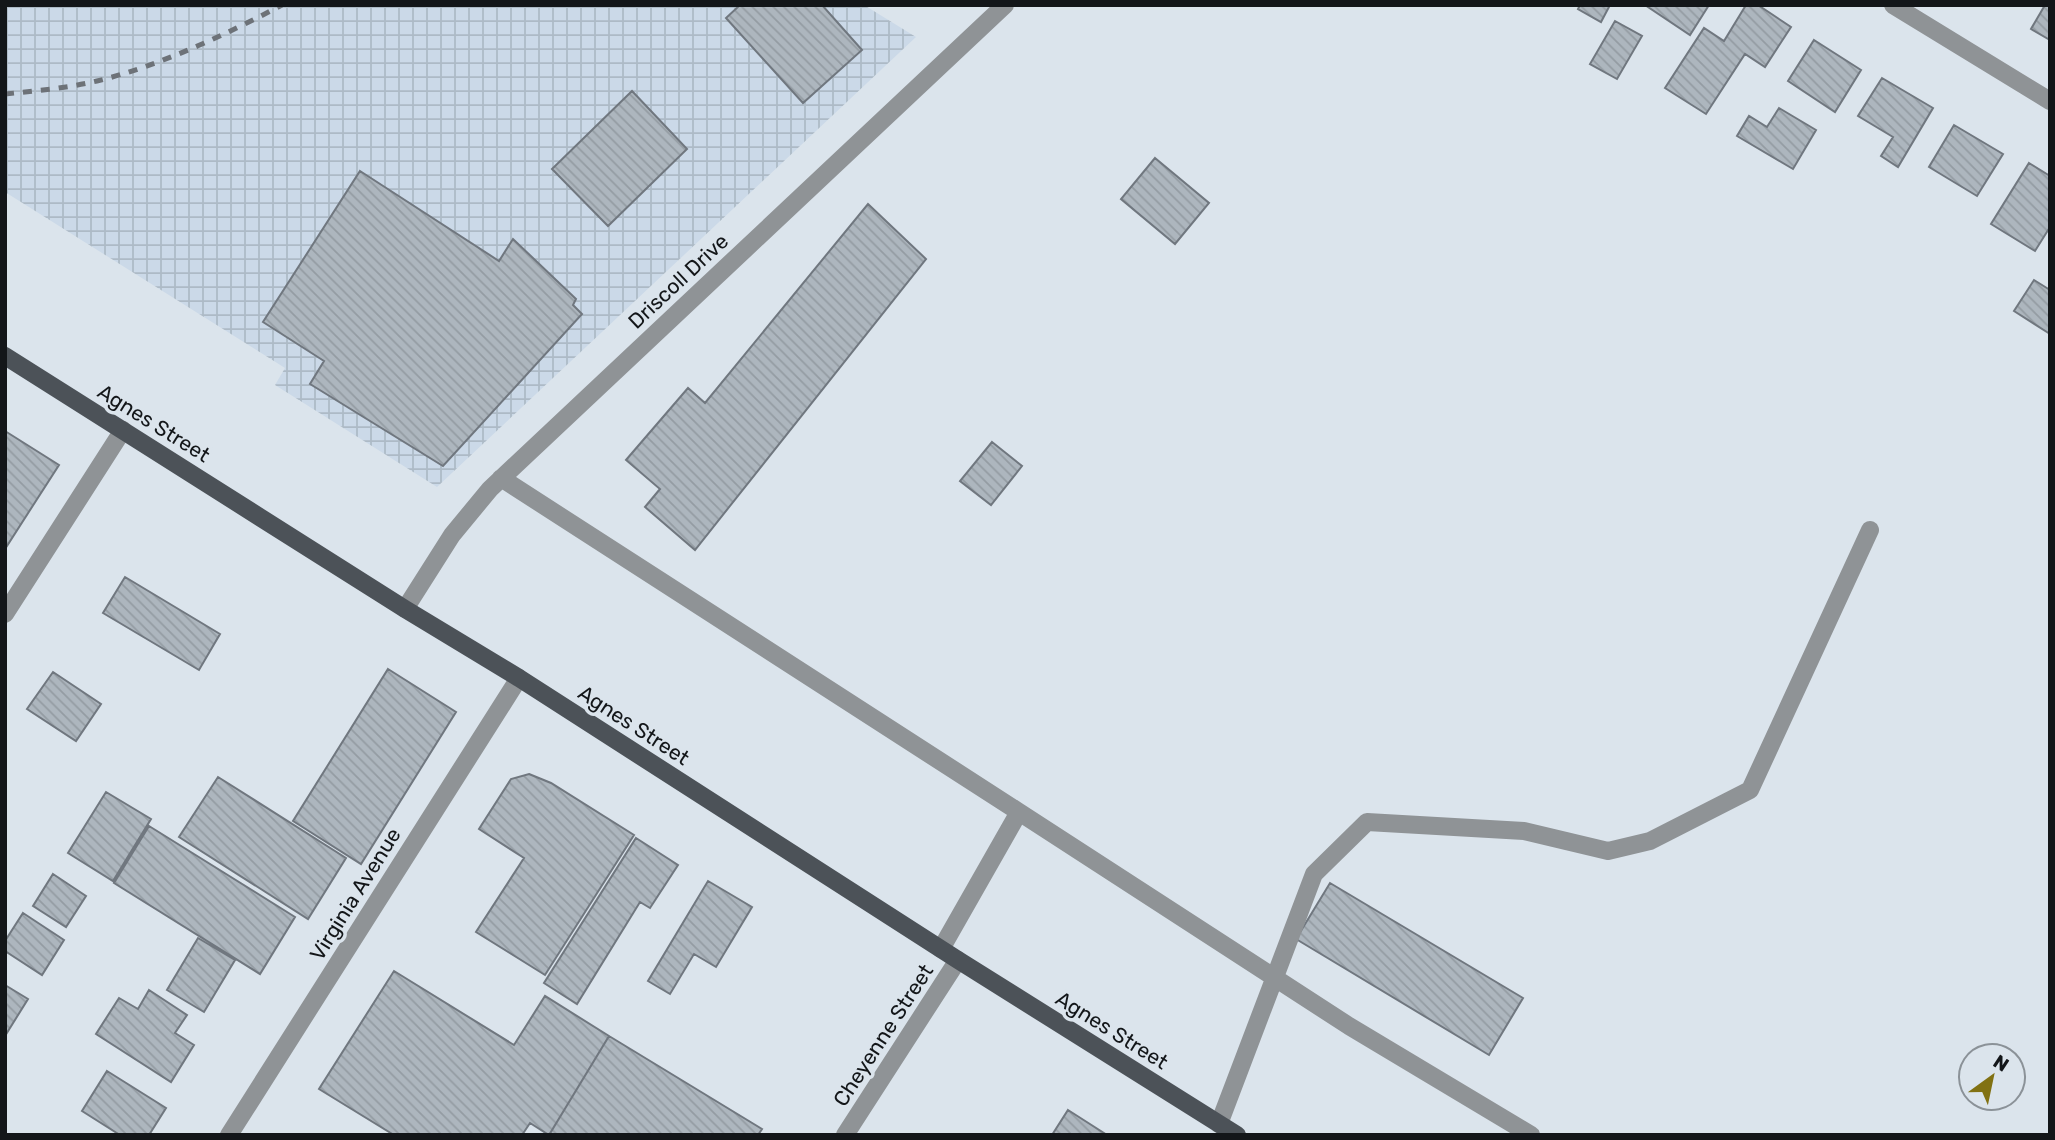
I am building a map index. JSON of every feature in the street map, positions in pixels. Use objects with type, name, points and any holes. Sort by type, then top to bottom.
[{"type":"main road","name":"Agnes Street","points":[[5,356],[519,678],[958,960],[1237,1135]]},
{"type":"street","name":"Driscoll Drive","points":[[405,609],[452,535],[490,489],[1005,5]]},
{"type":"street","points":[[1893,5],[2050,101]]},
{"type":"street","points":[[5,614],[123,430]]},
{"type":"street","points":[[501,478],[1349,1026],[1531,1135]]},
{"type":"street","points":[[1219,1124],[1314,874],[1367,822],[1524,831],[1608,851],[1650,841],[1750,790],[1870,530]]},
{"type":"street","name":"Virginia Avenue","points":[[229,1135],[519,678]]},
{"type":"street","points":[[941,949],[1019,812]]},
{"type":"street","name":"Cheyenne Street","points":[[845,1135],[958,960]]},
{"type":"shaded area","points":[[5,5],[864,5],[916,37],[437,487],[275,385],[285,368],[5,192]]},
{"type":"building","points":[[740,5],[822,5],[862,50],[803,103],[726,18]]},
{"type":"building","points":[[1580,5],[1610,5],[1601,22],[1578,9]]},
{"type":"building","points":[[1645,5],[1709,5],[1690,35]]},
{"type":"building","points":[[1746,5],[1758,5],[1791,27],[1765,67],[1745,54],[1706,114],[1665,88],[1704,28],[1724,41]]},
{"type":"building","points":[[2045,5],[2050,5],[2050,40],[2031,29]]},
{"type":"building","points":[[1615,21],[1642,36],[1617,79],[1590,64]]},
{"type":"building","points":[[1814,40],[1861,70],[1835,112],[1788,81]]},
{"type":"building","points":[[1882,78],[1933,108],[1898,167],[1881,156],[1893,137],[1858,116]]},
{"type":"building","points":[[632,91],[687,149],[608,226],[552,169]]},
{"type":"building","points":[[1779,108],[1816,130],[1793,169],[1737,136],[1749,116],[1767,127]]},
{"type":"building","points":[[1954,125],[2003,154],[1977,196],[1929,167]]},
{"type":"building","points":[[1155,158],[1209,203],[1175,244],[1121,199]]},
{"type":"building","points":[[2029,163],[2050,176],[2050,227],[2035,251],[1991,224]]},
{"type":"building","points":[[360,171],[499,261],[513,239],[576,299],[573,305],[582,314],[443,466],[310,384],[324,361],[263,322]]},
{"type":"building","points":[[868,204],[926,259],[695,550],[645,507],[660,489],[626,460],[688,388],[705,403]]},
{"type":"building","points":[[2034,280],[2050,290],[2050,334],[2014,311]]},
{"type":"building","points":[[5,431],[59,465],[5,549]]},
{"type":"building","points":[[992,442],[1022,466],[991,505],[960,481]]},
{"type":"building","points":[[125,577],[220,634],[199,670],[103,613]]},
{"type":"building","points":[[388,669],[456,712],[361,864],[293,821]]},
{"type":"building","points":[[53,672],[101,704],[76,741],[27,709]]},
{"type":"building","points":[[529,774],[551,783],[634,835],[545,975],[476,932],[524,858],[479,829],[511,779]]},
{"type":"building","points":[[218,777],[346,858],[308,919],[179,837]]},
{"type":"building","points":[[106,792],[151,819],[113,881],[68,853]]},
{"type":"building","points":[[149,826],[295,917],[260,974],[114,883]]},
{"type":"building","points":[[636,838],[678,865],[650,908],[640,902],[577,1004],[544,983]]},
{"type":"building","points":[[53,874],[86,896],[66,927],[33,906]]},
{"type":"building","points":[[708,881],[752,907],[716,967],[694,954],[670,994],[648,981]]},
{"type":"building","points":[[1330,883],[1523,998],[1489,1055],[1296,939]]},
{"type":"building","points":[[23,913],[64,940],[42,975],[5,951],[5,941]]},
{"type":"building","points":[[198,938],[235,960],[204,1012],[167,990]]},
{"type":"building","points":[[394,971],[514,1045],[545,996],[609,1036],[549,1135],[530,1123],[522,1135],[394,1135],[319,1089]]},
{"type":"building","points":[[5,985],[28,999],[5,1036]]},
{"type":"building","points":[[149,990],[187,1015],[175,1033],[194,1045],[171,1082],[96,1034],[119,998],[138,1009]]},
{"type":"building","points":[[609,1036],[762,1129],[758,1135],[549,1135]]},
{"type":"building","points":[[107,1071],[166,1108],[149,1135],[120,1135],[82,1111]]},
{"type":"building","points":[[1068,1110],[1107,1135],[1052,1135]]},
{"type":"railway","points":[[5,94],[74,86],[120,75],[191,49],[282,5]]}]
